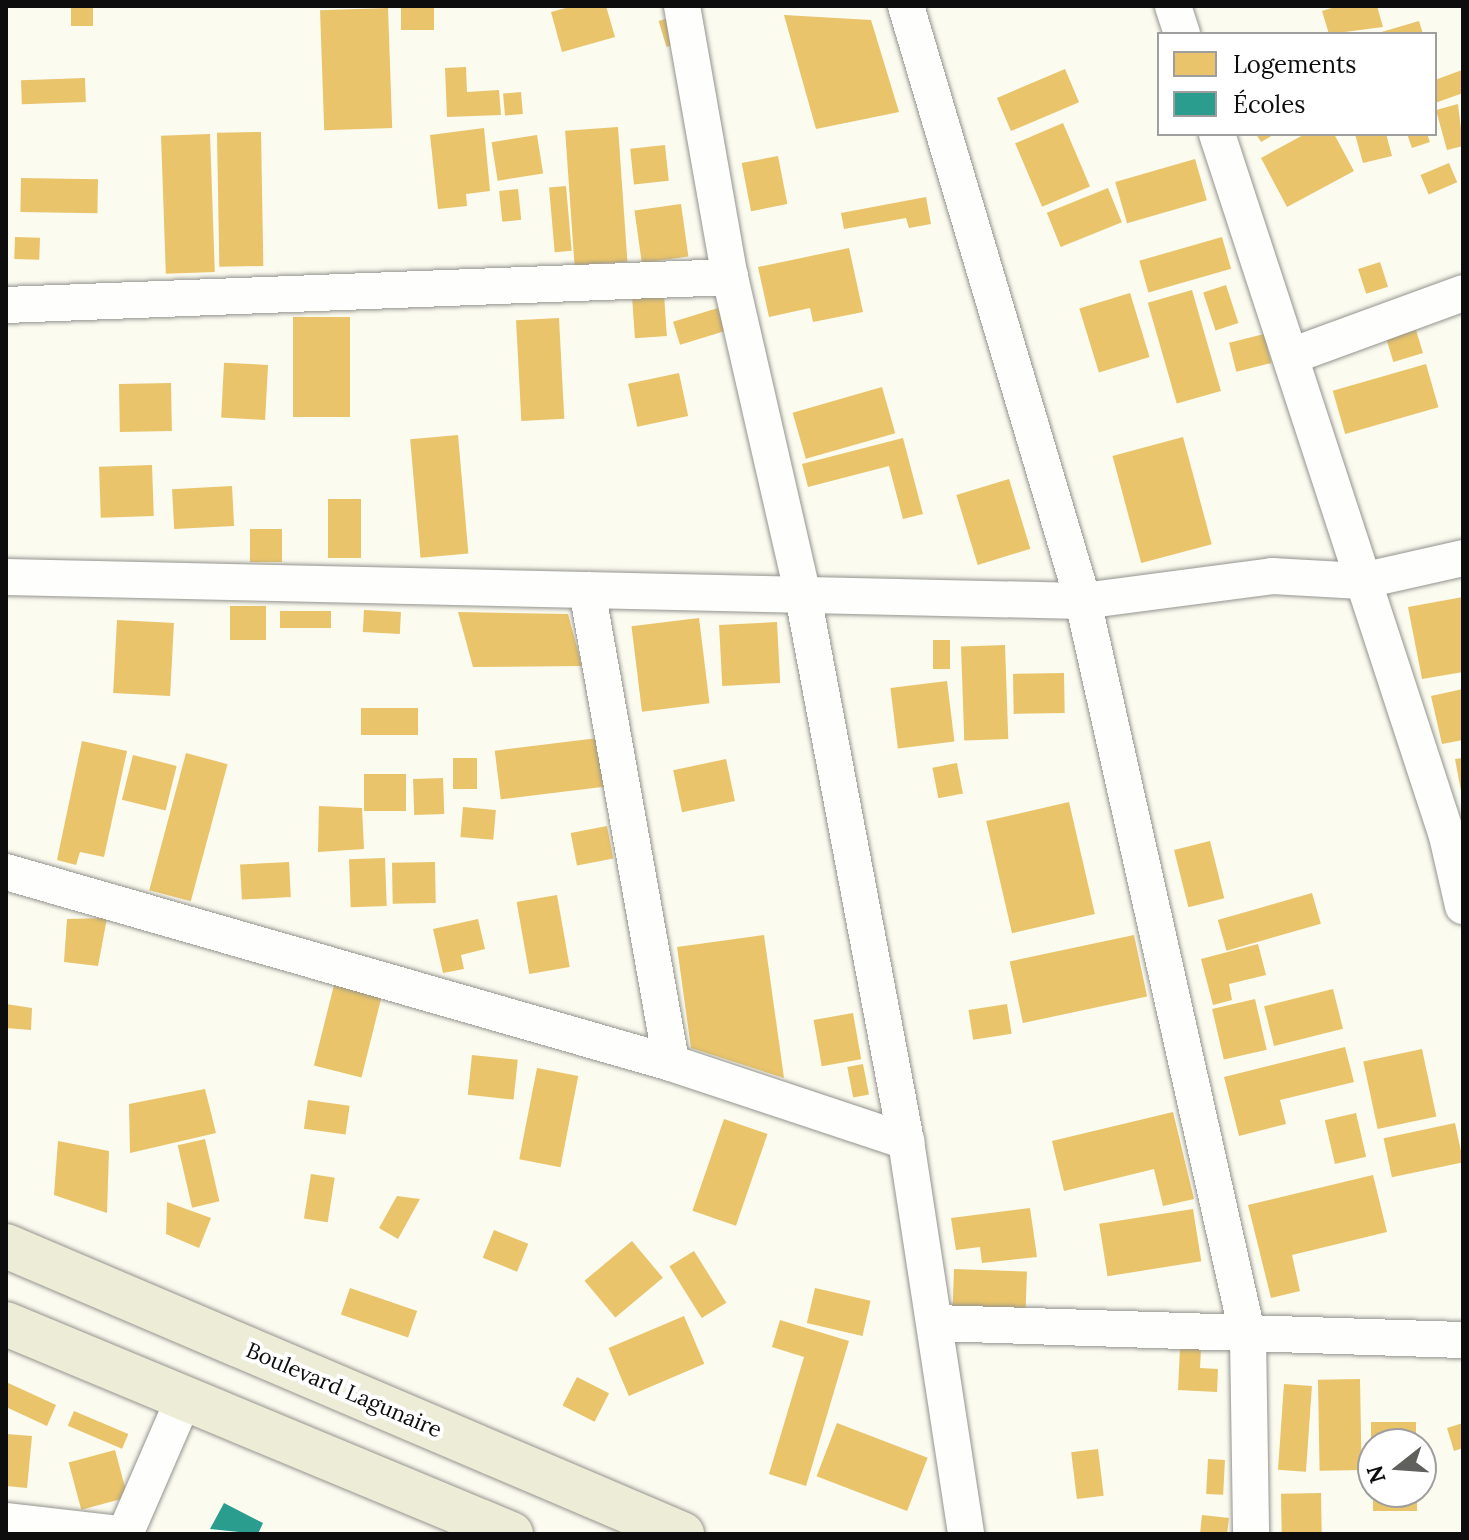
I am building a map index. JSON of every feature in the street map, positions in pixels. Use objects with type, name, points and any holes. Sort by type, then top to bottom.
[{"type":"main road","name":"Boulevard Lagunaire","points":[[6,1246],[682,1534]]},
{"type":"main road","points":[[6,1324],[511,1534]]},
{"type":"street","points":[[682,6],[730,277],[803,596],[906,1141],[966,1534]]},
{"type":"street","points":[[906,6],[1083,601],[1248,1337],[1251,1534]]},
{"type":"street","points":[[1173,6],[1181,32]]},
{"type":"street","points":[[1218,136],[1294,355],[1361,581],[1455,836],[1463,906]]},
{"type":"street","points":[[6,305],[730,277]]},
{"type":"street","points":[[1294,355],[1463,293]]},
{"type":"street","points":[[6,577],[1083,601],[1272,576],[1361,581],[1463,558]]},
{"type":"street","points":[[587,590],[671,1063]]},
{"type":"street","points":[[6,872],[671,1063],[906,1141]]},
{"type":"street","points":[[936,1323],[1248,1337],[1463,1340]]},
{"type":"street","points":[[6,1521],[123,1534],[184,1398]]},
{"type":"building: Logements","points":[[71,6],[93,6],[93,26],[71,26]]},
{"type":"building: Logements","points":[[401,6],[434,6],[434,30],[401,30]]},
{"type":"building: Logements","points":[[573,6],[606,6],[615,37],[562,52],[551,12]]},
{"type":"building: Logements","points":[[1338,6],[1377,6],[1383,27],[1328,32],[1322,11]]},
{"type":"building: Logements","points":[[388,8],[392,128],[324,130],[320,10]]},
{"type":"building: Logements","points":[[784,15],[871,20],[899,112],[816,129]]},
{"type":"building: Logements","points":[[672,17],[680,43],[667,47],[659,21]]},
{"type":"building: Logements","points":[[1419,21],[1422,32],[1381,32]]},
{"type":"building: Logements","points":[[466,67],[467,92],[499,90],[501,115],[447,117],[445,68]]},
{"type":"building: Logements","points":[[1065,69],[1079,102],[1011,131],[997,98]]},
{"type":"building: Logements","points":[[1462,70],[1463,93],[1437,102],[1437,79]]},
{"type":"building: Logements","points":[[85,78],[86,102],[22,104],[21,80]]},
{"type":"building: Logements","points":[[521,92],[523,114],[505,115],[503,94]]},
{"type":"building: Logements","points":[[1458,104],[1463,146],[1447,150],[1437,110]]},
{"type":"building: Logements","points":[[1063,123],[1090,187],[1042,207],[1015,143]]},
{"type":"building: Logements","points":[[618,127],[627,262],[575,265],[565,131]]},
{"type":"building: Logements","points":[[484,128],[490,191],[466,194],[467,206],[438,209],[430,135]]},
{"type":"building: Logements","points":[[261,132],[263,266],[219,267],[217,133]]},
{"type":"building: Logements","points":[[210,134],[215,272],[166,274],[161,136]]},
{"type":"building: Logements","points":[[537,135],[543,174],[498,181],[492,142]]},
{"type":"building: Logements","points":[[1257,136],[1272,136],[1261,142]]},
{"type":"building: Logements","points":[[1301,136],[1335,136],[1354,171],[1287,207],[1261,158]]},
{"type":"building: Logements","points":[[1356,136],[1387,136],[1392,156],[1363,163]]},
{"type":"building: Logements","points":[[1408,136],[1428,136],[1430,142],[1412,148]]},
{"type":"building: Logements","points":[[665,145],[669,181],[634,184],[630,149]]},
{"type":"building: Logements","points":[[778,156],[787,204],[751,211],[742,163]]},
{"type":"building: Logements","points":[[1195,159],[1207,200],[1127,223],[1115,182]]},
{"type":"building: Logements","points":[[1449,163],[1457,182],[1429,194],[1420,175]]},
{"type":"building: Logements","points":[[21,178],[98,179],[97,213],[20,212]]},
{"type":"building: Logements","points":[[566,186],[572,251],[555,252],[549,187]]},
{"type":"building: Logements","points":[[1108,188],[1122,222],[1061,247],[1047,213]]},
{"type":"building: Logements","points":[[518,189],[521,220],[502,222],[499,191]]},
{"type":"building: Logements","points":[[926,197],[931,224],[909,228],[906,218],[844,229],[841,213]]},
{"type":"building: Logements","points":[[681,204],[688,256],[642,263],[634,211]]},
{"type":"building: Logements","points":[[15,237],[40,238],[39,260],[14,259]]},
{"type":"building: Logements","points":[[1222,237],[1231,269],[1148,292],[1139,261]]},
{"type":"building: Logements","points":[[849,248],[863,312],[813,322],[810,308],[769,317],[758,267]]},
{"type":"building: Logements","points":[[1380,262],[1388,287],[1366,294],[1358,269]]},
{"type":"building: Logements","points":[[1226,285],[1238,323],[1216,330],[1203,292]]},
{"type":"building: Logements","points":[[1192,290],[1221,391],[1177,404],[1148,303]]},
{"type":"building: Logements","points":[[1130,293],[1150,357],[1099,373],[1079,308]]},
{"type":"building: Logements","points":[[664,295],[667,336],[635,338],[632,297]]},
{"type":"building: Logements","points":[[718,308],[725,331],[680,345],[673,322]]},
{"type":"building: Logements","points":[[293,317],[350,317],[350,417],[293,417]]},
{"type":"building: Logements","points":[[559,318],[564,419],[521,421],[516,320]]},
{"type":"building: Logements","points":[[1416,330],[1423,353],[1393,362],[1386,339]]},
{"type":"building: Logements","points":[[1264,334],[1271,363],[1236,372],[1229,343]]},
{"type":"building: Logements","points":[[224,363],[268,365],[265,420],[221,418]]},
{"type":"building: Logements","points":[[1426,364],[1438,407],[1345,434],[1333,391]]},
{"type":"building: Logements","points":[[679,373],[688,416],[637,427],[628,384]]},
{"type":"building: Logements","points":[[171,383],[172,431],[120,432],[119,384]]},
{"type":"building: Logements","points":[[882,387],[895,433],[806,459],[793,413]]},
{"type":"building: Logements","points":[[458,435],[468,554],[421,558],[410,439]]},
{"type":"building: Logements","points":[[1183,437],[1212,544],[1141,563],[1112,456]]},
{"type":"building: Logements","points":[[903,438],[923,514],[903,519],[889,466],[808,487],[802,464]]},
{"type":"building: Logements","points":[[152,465],[154,516],[101,518],[99,467]]},
{"type":"building: Logements","points":[[1009,479],[1030,549],[978,565],[956,495]]},
{"type":"building: Logements","points":[[232,486],[234,526],[174,529],[172,489]]},
{"type":"building: Logements","points":[[328,499],[361,499],[361,558],[328,558]]},
{"type":"building: Logements","points":[[250,529],[282,529],[282,562],[250,562]]},
{"type":"building: Logements","points":[[1463,597],[1463,672],[1422,679],[1408,607]]},
{"type":"building: Logements","points":[[230,606],[266,606],[266,640],[230,640]]},
{"type":"building: Logements","points":[[364,610],[401,612],[400,634],[363,632]]},
{"type":"building: Logements","points":[[280,611],[331,611],[331,628],[280,628]]},
{"type":"building: Logements","points":[[458,612],[568,614],[582,666],[473,667]]},
{"type":"building: Logements","points":[[699,618],[709,703],[642,712],[632,626]]},
{"type":"building: Logements","points":[[117,620],[174,623],[170,696],[113,693]]},
{"type":"building: Logements","points":[[777,622],[780,683],[722,686],[719,625]]},
{"type":"building: Logements","points":[[933,640],[950,640],[950,669],[933,669]]},
{"type":"building: Logements","points":[[1005,645],[1008,739],[964,740],[961,647]]},
{"type":"building: Logements","points":[[1064,673],[1065,713],[1014,714],[1013,674]]},
{"type":"building: Logements","points":[[947,681],[954,742],[898,748],[890,688]]},
{"type":"building: Logements","points":[[1463,689],[1463,740],[1442,744],[1431,696]]},
{"type":"building: Logements","points":[[361,708],[418,708],[418,735],[361,735]]},
{"type":"building: Logements","points":[[598,738],[604,787],[501,799],[495,751]]},
{"type":"building: Logements","points":[[82,741],[127,751],[104,857],[80,852],[76,865],[57,860]]},
{"type":"building: Logements","points":[[186,753],[228,764],[191,901],[149,890]]},
{"type":"building: Logements","points":[[133,755],[177,766],[166,811],[122,800]]},
{"type":"building: Logements","points":[[453,758],[477,758],[477,789],[453,789]]},
{"type":"building: Logements","points":[[1463,758],[1463,796],[1462,796],[1455,759]]},
{"type":"building: Logements","points":[[726,759],[735,801],[682,812],[673,770]]},
{"type":"building: Logements","points":[[957,763],[963,793],[938,798],[932,768]]},
{"type":"building: Logements","points":[[364,774],[406,774],[406,811],[364,811]]},
{"type":"building: Logements","points":[[443,778],[444,814],[414,815],[413,779]]},
{"type":"building: Logements","points":[[1069,802],[1095,914],[1012,933],[986,821]]},
{"type":"building: Logements","points":[[319,806],[362,808],[364,849],[318,852]]},
{"type":"building: Logements","points":[[463,807],[496,810],[493,840],[460,837]]},
{"type":"building: Logements","points":[[607,826],[613,858],[577,865],[571,833]]},
{"type":"building: Logements","points":[[1210,841],[1224,898],[1188,907],[1174,850]]},
{"type":"building: Logements","points":[[385,858],[387,906],[351,907],[349,859]]},
{"type":"building: Logements","points":[[289,862],[291,897],[242,900],[240,865]]},
{"type":"building: Logements","points":[[435,862],[436,903],[393,904],[392,863]]},
{"type":"building: Logements","points":[[1312,893],[1321,924],[1227,951],[1218,920]]},
{"type":"building: Logements","points":[[557,895],[570,967],[529,974],[517,902]]},
{"type":"building: Logements","points":[[107,918],[98,966],[64,962],[67,919]]},
{"type":"building: Logements","points":[[478,919],[485,949],[461,955],[464,969],[443,973],[433,929]]},
{"type":"building: Logements","points":[[764,935],[784,1078],[691,1048],[677,947]]},
{"type":"building: Logements","points":[[1134,935],[1147,997],[1023,1023],[1010,961]]},
{"type":"building: Logements","points":[[1258,944],[1266,975],[1229,984],[1232,1000],[1213,1005],[1201,959]]},
{"type":"building: Logements","points":[[334,985],[382,997],[361,1077],[314,1066]]},
{"type":"building: Logements","points":[[1333,989],[1343,1029],[1274,1046],[1264,1006]]},
{"type":"building: Logements","points":[[1255,999],[1267,1050],[1224,1060],[1212,1009]]},
{"type":"building: Logements","points":[[6,1004],[32,1008],[31,1030],[6,1028]]},
{"type":"building: Logements","points":[[1007,1004],[1012,1034],[973,1040],[968,1010]]},
{"type":"building: Logements","points":[[853,1013],[861,1059],[822,1066],[814,1020]]},
{"type":"building: Logements","points":[[1345,1047],[1354,1082],[1280,1100],[1286,1124],[1239,1136],[1224,1077]]},
{"type":"building: Logements","points":[[1422,1049],[1436,1116],[1378,1129],[1363,1061]]},
{"type":"building: Logements","points":[[472,1055],[518,1060],[514,1100],[468,1095]]},
{"type":"building: Logements","points":[[863,1064],[869,1094],[853,1097],[847,1067]]},
{"type":"building: Logements","points":[[537,1068],[578,1076],[560,1167],[519,1159]]},
{"type":"building: Logements","points":[[205,1089],[216,1133],[130,1153],[129,1104]]},
{"type":"building: Logements","points":[[308,1100],[350,1106],[346,1135],[304,1129]]},
{"type":"building: Logements","points":[[1173,1112],[1194,1199],[1163,1206],[1154,1169],[1064,1191],[1052,1141]]},
{"type":"building: Logements","points":[[1356,1113],[1366,1157],[1335,1164],[1325,1120]]},
{"type":"building: Logements","points":[[724,1119],[767,1134],[736,1226],[692,1211]]},
{"type":"building: Logements","points":[[1455,1123],[1463,1162],[1392,1177],[1384,1138]]},
{"type":"building: Logements","points":[[205,1139],[219,1201],[192,1208],[178,1145]]},
{"type":"building: Logements","points":[[58,1141],[109,1151],[107,1213],[54,1195]]},
{"type":"building: Logements","points":[[311,1174],[335,1178],[328,1222],[304,1218]]},
{"type":"building: Logements","points":[[1373,1175],[1387,1232],[1292,1255],[1300,1291],[1271,1298],[1248,1205]]},
{"type":"building: Logements","points":[[397,1196],[420,1199],[398,1239],[379,1228]]},
{"type":"building: Logements","points":[[167,1202],[211,1218],[199,1248],[166,1234]]},
{"type":"building: Logements","points":[[1030,1208],[1037,1257],[982,1263],[980,1247],[956,1250],[951,1218]]},
{"type":"building: Logements","points":[[1193,1209],[1201,1261],[1107,1276],[1099,1224]]},
{"type":"building: Logements","points":[[494,1230],[528,1244],[517,1272],[483,1258]]},
{"type":"building: Logements","points":[[632,1241],[663,1278],[615,1318],[585,1281]]},
{"type":"building: Logements","points":[[694,1251],[726,1303],[702,1318],[669,1266]]},
{"type":"building: Logements","points":[[954,1269],[1027,1272],[1026,1313],[953,1310]]},
{"type":"building: Logements","points":[[350,1288],[417,1311],[408,1338],[341,1314]]},
{"type":"building: Logements","points":[[815,1288],[871,1301],[862,1336],[807,1323]]},
{"type":"building: Logements","points":[[684,1316],[704,1364],[629,1396],[609,1348]]},
{"type":"building: Logements","points":[[780,1320],[849,1341],[806,1486],[769,1474],[804,1357],[772,1347]]},
{"type":"building: Logements","points":[[1180,1348],[1201,1349],[1200,1368],[1218,1369],[1217,1392],[1178,1390]]},
{"type":"building: Logements","points":[[577,1377],[609,1393],[595,1422],[562,1406]]},
{"type":"building: Logements","points":[[1360,1379],[1361,1428],[1357,1428],[1357,1470],[1320,1471],[1318,1380]]},
{"type":"building: Logements","points":[[6,1382],[56,1405],[47,1426],[6,1407]]},
{"type":"building: Logements","points":[[1284,1384],[1312,1386],[1306,1472],[1278,1470]]},
{"type":"building: Logements","points":[[74,1411],[128,1434],[122,1449],[68,1426]]},
{"type":"building: Logements","points":[[1371,1422],[1416,1422],[1416,1428],[1371,1428]]},
{"type":"building: Logements","points":[[837,1423],[928,1458],[907,1511],[817,1476]]},
{"type":"building: Logements","points":[[1463,1423],[1463,1448],[1454,1451],[1447,1428]]},
{"type":"building: Logements","points":[[6,1434],[32,1436],[27,1488],[6,1486]]},
{"type":"building: Logements","points":[[1098,1449],[1104,1496],[1077,1499],[1071,1452]]},
{"type":"building: Logements","points":[[115,1450],[128,1497],[81,1510],[69,1462]]},
{"type":"building: Logements","points":[[1208,1459],[1225,1460],[1223,1495],[1206,1494]]},
{"type":"building: Logements","points":[[1321,1493],[1322,1534],[1282,1534],[1281,1494]]},
{"type":"building: Logements","points":[[1373,1508],[1417,1508],[1417,1511],[1373,1511]]},
{"type":"building: Logements","points":[[1202,1515],[1229,1518],[1227,1534],[1200,1534]]},
{"type":"building: Écoles","points":[[224,1503],[263,1523],[258,1534],[210,1529]]}]
